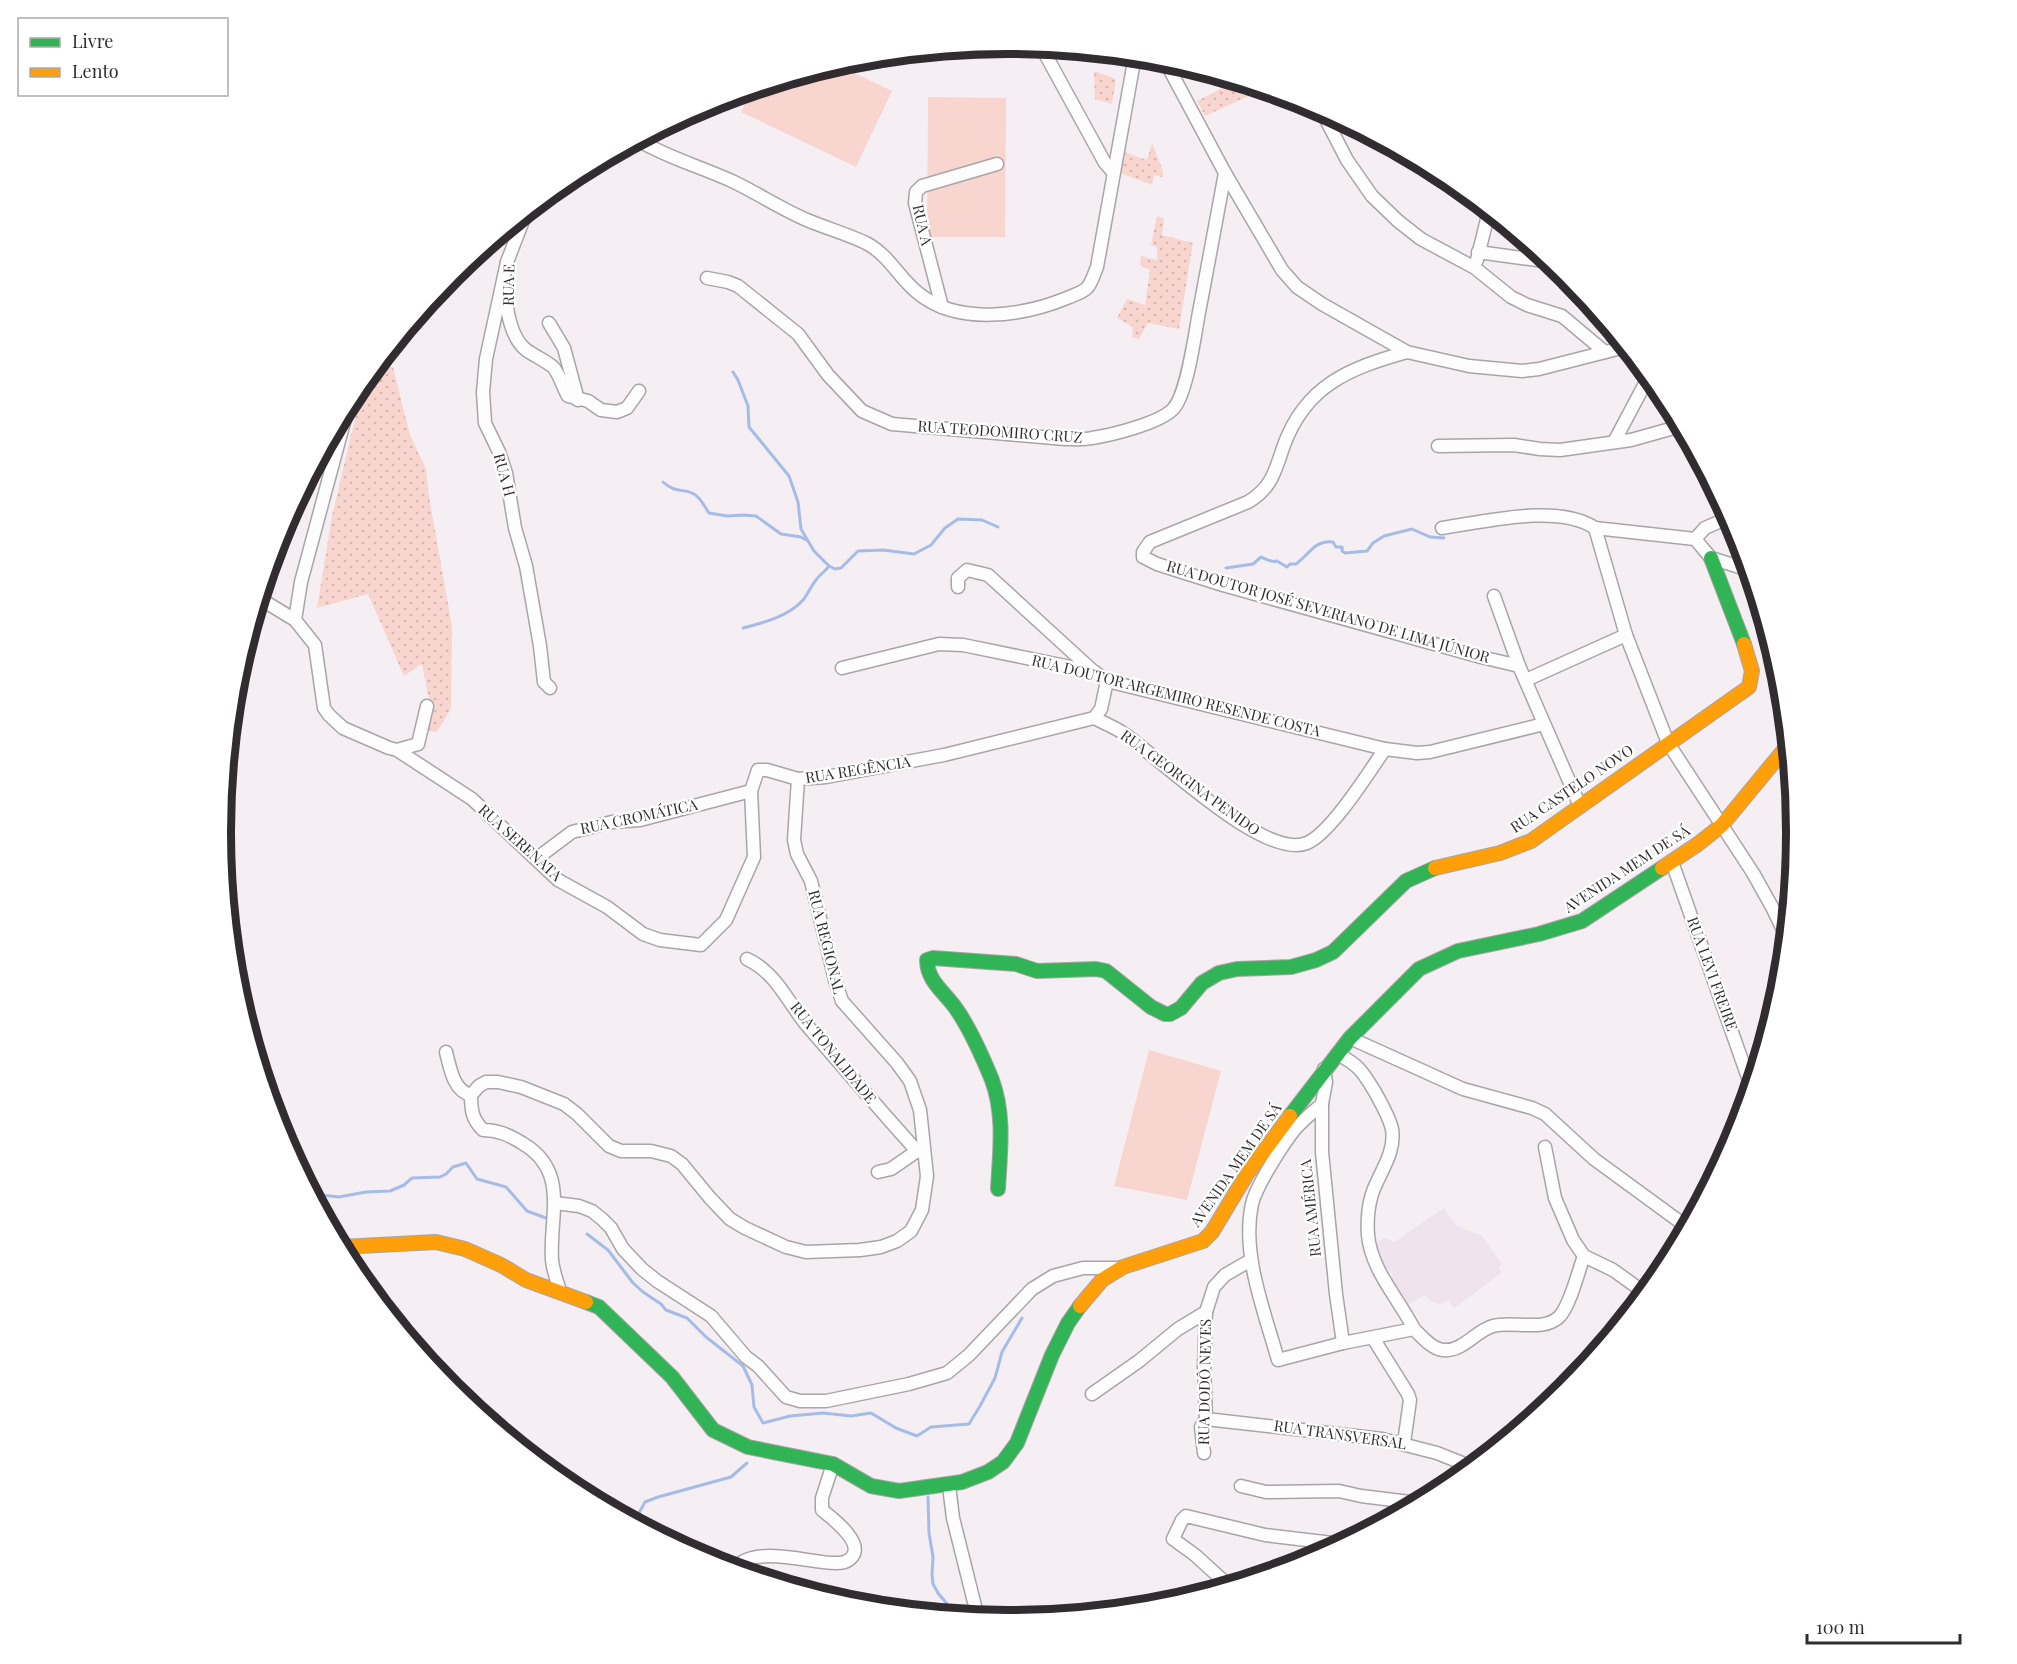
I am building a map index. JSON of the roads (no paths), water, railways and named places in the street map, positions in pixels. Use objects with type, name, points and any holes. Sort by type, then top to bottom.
[{"type":"street","points":[[1047,56],[1105,164],[1113,172]]},
{"type":"street","points":[[646,144],[734,182],[805,219],[866,243],[887,258],[919,294],[942,307],[972,315],[1004,314],[1052,304],[1090,285],[1097,267],[1133,65]]},
{"type":"street","points":[[1171,72],[1225,173],[1282,270],[1298,287],[1322,304],[1407,352],[1469,366],[1522,371],[1539,369],[1618,349]]},
{"type":"street","points":[[1328,123],[1347,160],[1372,196],[1421,238],[1475,268],[1511,297],[1527,305],[1562,316],[1605,352]]},
{"type":"street","name":"RUA A","points":[[942,307],[915,203],[916,192],[922,186],[997,164]]},
{"type":"street","name":"RUA TEODOMIRO CRUZ","points":[[707,278],[738,286],[798,334],[828,375],[862,411],[892,424],[1065,439],[1090,439],[1130,429],[1160,417],[1173,409],[1179,400],[1192,350],[1225,173]]},
{"type":"street","points":[[1475,268],[1487,219]]},
{"type":"street","name":"RUA E","points":[[521,227],[507,262],[506,307],[515,335],[524,349],[555,369],[568,396],[588,401],[601,410],[617,412],[627,408],[639,391]]},
{"type":"street","points":[[1478,252],[1535,260]]},
{"type":"street","name":"RUA H","points":[[507,262],[486,359],[483,392],[485,423],[506,473],[515,528],[528,578],[544,682],[550,688]]},
{"type":"street","points":[[549,322],[564,348],[578,400]]},
{"type":"street","name":"RUA DOUTOR JOSÉ SEVERIANO DE LIMA JÚNIOR","points":[[1407,352],[1339,377],[1313,395],[1285,442],[1269,485],[1260,495],[1150,542],[1143,552],[1143,557],[1157,564],[1223,585],[1519,666]]},
{"type":"street","points":[[1614,442],[1644,385]]},
{"type":"street","points":[[1438,446],[1514,445],[1540,450],[1560,450],[1631,440],[1673,428]]},
{"type":"street","points":[[295,620],[301,582],[341,433]]},
{"type":"street","points":[[1442,528],[1543,515],[1576,519],[1595,528],[1695,539],[1711,558],[1739,567]]},
{"type":"street","points":[[1695,539],[1705,528],[1721,521]]},
{"type":"street","points":[[1595,528],[1626,635],[1668,743],[1753,873],[1781,921]]},
{"type":"street","name":"RUA CASTELO NOVO","points":[[998,1189],[999,1104],[994,1085],[958,1011],[928,974],[925,966],[927,960],[933,958],[1016,963],[1037,971],[1106,971],[1163,1014],[1173,1013],[1202,983],[1223,971],[1285,968],[1308,964],[1320,959],[1333,952],[1406,881],[1418,873],[1520,846],[1749,687],[1752,681],[1750,660],[1711,558]]},
{"type":"street","points":[[958,587],[958,578],[967,570],[988,575],[1095,672]]},
{"type":"street","points":[[1494,596],[1519,666],[1580,806]]},
{"type":"street","name":"RUA SERENATA","points":[[266,602],[295,620],[315,645],[321,699],[329,715],[342,728],[397,750],[472,799],[558,880],[608,907],[643,934],[660,940],[701,945],[726,920],[754,858],[751,791]]},
{"type":"street","points":[[1526,680],[1626,635]]},
{"type":"street","name":"RUA DOUTOR ARGEMIRO RESENDE COSTA","points":[[842,668],[939,644],[987,649],[1095,672],[1107,681],[1385,749],[1417,753],[1430,752],[1544,724]]},
{"type":"street","points":[[1094,718],[1101,709],[1107,681]]},
{"type":"street","points":[[397,750],[418,744],[427,706]]},
{"type":"street","name":"RUA GEORGINA PENIDO","points":[[1094,718],[1122,732],[1181,780],[1246,827],[1281,844],[1297,846],[1306,844],[1319,836],[1350,800],[1385,749]]},
{"type":"street","name":"RUA REGÊNCIA","points":[[751,791],[758,770],[767,770],[798,779],[826,777],[927,758],[1094,718]]},
{"type":"street","name":"AVENIDA MEM DE SÁ","points":[[555,1203],[579,1206],[592,1211],[602,1219],[611,1228],[623,1249],[642,1269],[711,1316],[746,1357],[758,1366],[786,1397],[800,1401],[826,1401],[926,1380],[947,1373],[969,1355],[1032,1289],[1053,1276],[1083,1268],[1123,1268],[1203,1241],[1212,1232],[1246,1174],[1324,1069],[1350,1038],[1419,969],[1458,951],[1539,934],[1582,921],[1672,862],[1722,825],[1782,752]]},
{"type":"street","name":"RUA REGIONAL","points":[[471,1095],[486,1082],[498,1082],[521,1087],[564,1104],[609,1146],[621,1151],[651,1151],[670,1156],[682,1164],[730,1219],[772,1242],[806,1252],[837,1252],[881,1247],[897,1241],[911,1231],[922,1210],[927,1176],[921,1152],[921,1110],[910,1081],[842,1001],[834,980],[811,881],[796,854],[794,840],[798,779]]},
{"type":"street","name":"RUA CROMÁTICA","points":[[536,859],[572,832],[612,822],[640,820],[751,791]]},
{"type":"street","name":"RUA LEVI FREIRE","points":[[1672,862],[1747,1075]]},
{"type":"street","name":"RUA TONALIDADE","points":[[747,960],[761,966],[861,1089],[921,1152]]},
{"type":"street","points":[[1350,1038],[1463,1089],[1532,1108],[1545,1114],[1594,1159],[1681,1223]]},
{"type":"street","points":[[446,1052],[456,1083],[466,1094],[471,1095],[471,1112],[475,1122],[483,1130],[505,1133],[538,1154],[547,1165],[555,1203],[552,1260],[560,1291]]},
{"type":"street","points":[[1337,1054],[1353,1062],[1365,1075],[1392,1130],[1390,1152],[1373,1193],[1368,1214],[1368,1237],[1373,1257],[1414,1329],[1434,1347],[1445,1350],[1461,1346],[1493,1326],[1545,1324],[1554,1320],[1561,1315],[1567,1303],[1584,1256]]},
{"type":"street","name":"RUA AMÉRICA","points":[[1324,1069],[1326,1082],[1322,1104],[1322,1152],[1336,1294],[1344,1343]]},
{"type":"street","points":[[1322,1104],[1295,1130],[1252,1203],[1251,1260],[1278,1360],[1344,1343],[1414,1329]]},
{"type":"street","points":[[1545,1147],[1555,1198],[1573,1240],[1584,1256],[1612,1270],[1638,1288]]},
{"type":"street","points":[[878,1172],[891,1170],[921,1152]]},
{"type":"street","points":[[351,1247],[436,1246],[465,1249],[501,1265],[526,1280],[560,1291],[599,1308],[672,1377],[713,1430],[748,1447],[833,1464],[875,1488],[888,1491],[949,1486],[990,1471],[1002,1463],[1009,1456],[1022,1431],[1050,1360],[1073,1312],[1104,1278],[1123,1268]]},
{"type":"street","points":[[357,1256],[436,1246]]},
{"type":"street","name":"RUA DODÔ NEVES","points":[[1204,1453],[1201,1427],[1206,1419],[1204,1366],[1206,1312],[1214,1287],[1225,1275],[1251,1260]]},
{"type":"street","points":[[1092,1394],[1139,1361],[1178,1329],[1206,1312]]},
{"type":"street","points":[[1373,1338],[1410,1400],[1404,1443]]},
{"type":"street","name":"RUA TRANSVERSAL","points":[[1206,1419],[1404,1443],[1463,1463]]},
{"type":"street","points":[[742,1563],[757,1557],[848,1562],[854,1555],[855,1548],[852,1541],[842,1528],[822,1510],[822,1498],[833,1464]]},
{"type":"street","points":[[949,1486],[953,1518],[976,1609]]},
{"type":"street","points":[[1241,1486],[1266,1492],[1333,1491],[1405,1501]]},
{"type":"street","points":[[1222,1580],[1173,1539],[1186,1516],[1265,1535],[1326,1542]]},
{"type":"waterway","points":[[733,372],[748,406],[749,427],[789,476],[798,502],[801,529],[814,551],[829,566],[835,569],[841,568],[858,551],[883,550],[914,554],[931,545],[945,528],[958,519],[982,520],[998,527]]},
{"type":"waterway","points":[[663,482],[672,488],[694,494],[709,513],[727,516],[756,516],[781,534],[806,540]]},
{"type":"waterway","points":[[1226,568],[1253,564],[1261,557],[1277,561],[1287,567],[1290,564],[1296,564],[1317,545],[1327,542],[1333,542],[1336,547],[1342,547],[1345,553],[1367,551],[1373,543],[1384,536],[1412,529],[1430,537],[1444,538]]},
{"type":"waterway","points":[[743,628],[783,615],[797,606],[829,566]]},
{"type":"waterway","points":[[321,1195],[339,1197],[366,1192],[390,1191],[404,1185],[412,1178],[440,1177],[453,1167],[466,1163],[477,1179],[506,1187],[527,1211],[546,1218]]},
{"type":"waterway","points":[[587,1234],[608,1250],[633,1283],[643,1292],[666,1310],[687,1318],[706,1337],[743,1366],[752,1385],[754,1407],[763,1423],[790,1416],[823,1413],[851,1416],[871,1413],[896,1428],[917,1436],[931,1427],[969,1424],[995,1378],[1002,1352],[1022,1318]]},
{"type":"waterway","points":[[637,1516],[645,1502],[731,1477],[747,1463]]},
{"type":"waterway","points":[[928,1497],[933,1584],[950,1607]]}]
